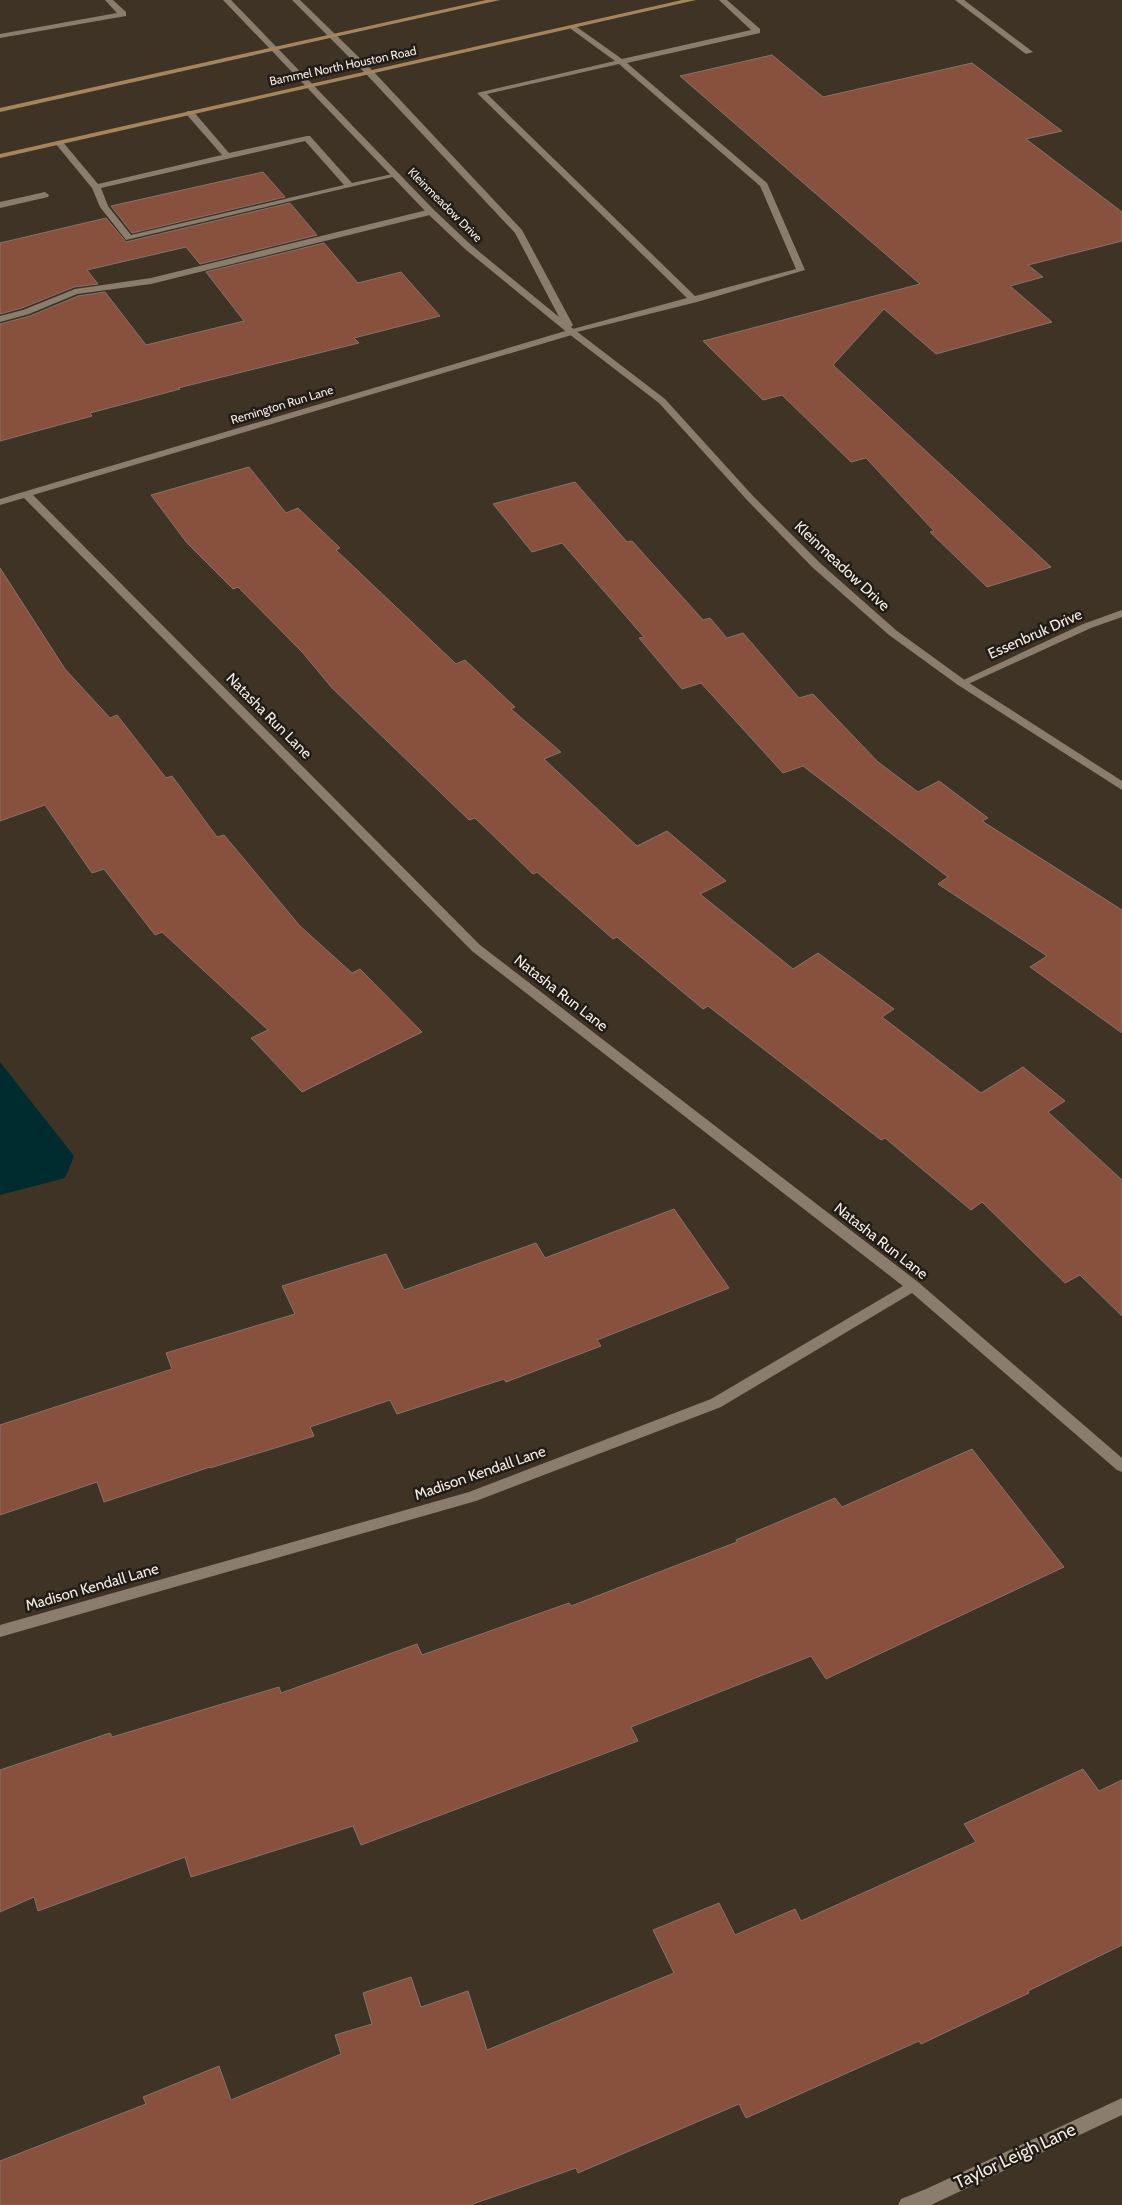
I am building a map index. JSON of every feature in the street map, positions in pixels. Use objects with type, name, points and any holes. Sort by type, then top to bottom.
[{"type":"main road","points":[[0,110],[496,0]]},
{"type":"main road","name":"Bammel North Houston Road","points":[[0,156],[692,0]]},
{"type":"street","points":[[0,36],[122,14],[109,0]]},
{"type":"street","name":"Kleinmeadow Drive","points":[[227,0],[397,174],[431,212],[468,247],[662,402],[816,565],[893,632],[962,683],[1122,786]]},
{"type":"street","name":"Kleinmeadow Drive","points":[[296,0],[370,73],[519,232],[572,332]]},
{"type":"street","points":[[694,300],[481,93],[620,60],[757,31],[723,0]]},
{"type":"street","points":[[959,0],[1030,52]]},
{"type":"street","points":[[574,27],[620,60]]},
{"type":"street","name":"Remington Run Lane","points":[[0,502],[572,332],[801,270],[764,185],[620,60]]},
{"type":"street","points":[[190,113],[227,156]]},
{"type":"street","points":[[96,188],[307,138],[350,186]]},
{"type":"street","points":[[59,143],[96,188],[104,207],[129,238],[397,174]]},
{"type":"street","points":[[0,205],[45,195]]},
{"type":"street","points":[[0,319],[26,312],[75,292],[151,281],[431,212]]},
{"type":"street","name":"Natasha Run Lane","points":[[26,494],[476,948],[913,1286],[1122,1466]]},
{"type":"street","name":"Essenbruk Drive","points":[[962,683],[1087,626],[1122,613]]},
{"type":"street","name":"Madison Kendall Lane","points":[[0,1631],[480,1493],[716,1403],[913,1286]]},
{"type":"street","name":"Taylor Leigh Lane","points":[[907,2205],[929,2197],[1122,2106]]},
{"type":"water","points":[[0,1062],[74,1156],[65,1178],[0,1195]]},
{"type":"building","points":[[772,55],[823,97],[972,63],[1062,131],[1026,139],[1122,212],[1122,241],[1028,265],[1043,277],[1010,286],[1052,322],[936,354],[884,309],[833,365],[1051,567],[987,587],[930,532],[934,531],[866,458],[851,462],[782,395],[763,400],[703,341],[920,284],[680,76]]},
{"type":"building","points":[[263,172],[285,197],[132,233],[111,206]]},
{"type":"building","points":[[290,203],[317,235],[200,264],[186,247],[87,270],[98,284],[74,287],[22,308],[0,314],[0,243],[106,218],[126,242]]},
{"type":"building","points":[[324,243],[358,283],[401,272],[440,316],[354,338],[359,343],[178,388],[180,389],[90,413],[92,416],[0,441],[0,324],[30,316],[78,296],[105,292],[146,345],[244,321],[206,272]]},
{"type":"building","points":[[249,467],[286,513],[298,508],[340,548],[336,550],[456,664],[465,660],[515,707],[511,709],[561,752],[544,759],[637,846],[667,831],[726,881],[700,894],[793,969],[818,953],[894,1009],[882,1017],[981,1093],[1023,1067],[1065,1101],[1048,1112],[1122,1180],[1122,1316],[1080,1275],[1065,1283],[982,1202],[971,1210],[885,1138],[881,1140],[708,1006],[703,1009],[617,937],[613,939],[537,872],[533,874],[475,818],[469,820],[332,688],[303,653],[238,587],[233,589],[187,543],[151,495]]},
{"type":"building","points":[[575,482],[627,542],[632,541],[703,620],[710,618],[727,638],[743,633],[799,698],[813,694],[878,762],[918,792],[939,781],[988,818],[982,821],[1122,910],[1122,1033],[1030,967],[1047,956],[938,884],[948,877],[803,766],[783,773],[701,683],[682,689],[639,638],[644,637],[562,543],[532,552],[493,504]]},
{"type":"building","points":[[0,568],[65,669],[110,718],[117,715],[166,778],[172,776],[217,837],[224,835],[300,926],[352,973],[360,969],[422,1032],[302,1092],[251,1038],[268,1030],[162,932],[155,935],[104,869],[92,873],[45,805],[0,821]]},
{"type":"building","points":[[674,1209],[729,1288],[597,1340],[601,1346],[506,1382],[504,1379],[397,1414],[390,1400],[310,1427],[314,1436],[210,1467],[104,1502],[97,1482],[0,1515],[0,1425],[172,1369],[166,1353],[295,1314],[282,1286],[386,1254],[404,1290],[536,1243],[545,1258]]},
{"type":"building","points":[[972,1449],[1064,1567],[826,1679],[811,1656],[631,1727],[638,1741],[361,1845],[353,1826],[191,1877],[185,1857],[38,1911],[34,1897],[0,1912],[0,1770],[110,1733],[112,1737],[279,1687],[281,1693],[417,1644],[422,1655],[569,1603],[571,1606],[737,1542],[736,1540],[835,1498],[842,1507]]},
{"type":"building","points":[[1083,1769],[1099,1791],[1122,1780],[1122,1945],[1028,1991],[1029,1993],[921,2044],[919,2041],[746,2118],[739,2104],[578,2173],[576,2168],[470,2205],[0,2205],[0,2161],[146,2104],[143,2097],[219,2066],[231,2100],[341,2054],[335,2035],[372,2024],[363,1993],[411,1977],[421,2007],[468,1991],[487,2050],[674,1973],[653,1930],[719,1903],[735,1935],[795,1909],[801,1921],[976,1842],[964,1824]]}]
